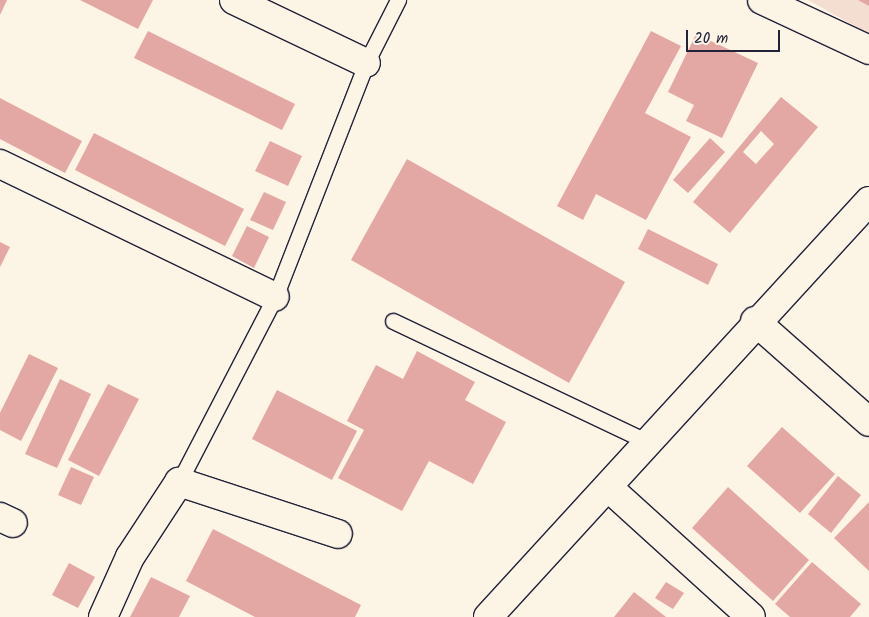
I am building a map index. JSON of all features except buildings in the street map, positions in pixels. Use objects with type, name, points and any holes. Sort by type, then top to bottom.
[{"type":"street","points":[[234,0],[366,63]]},
{"type":"street","points":[[766,1],[869,50]]},
{"type":"street","points":[[0,164],[275,297]]},
{"type":"street","points":[[488,617],[610,489],[646,441],[755,321],[869,201]]},
{"type":"street","points":[[755,321],[869,422]]},
{"type":"street","points":[[103,617],[130,557],[179,482],[338,534]]},
{"type":"street","points":[[610,489],[751,617]]},
{"type":"lane","points":[[179,482],[275,297],[366,63],[398,0]]},
{"type":"lane","points":[[393,321],[646,441]]},
{"type":"shaded area","points":[[808,0],[869,0],[869,34]]}]
